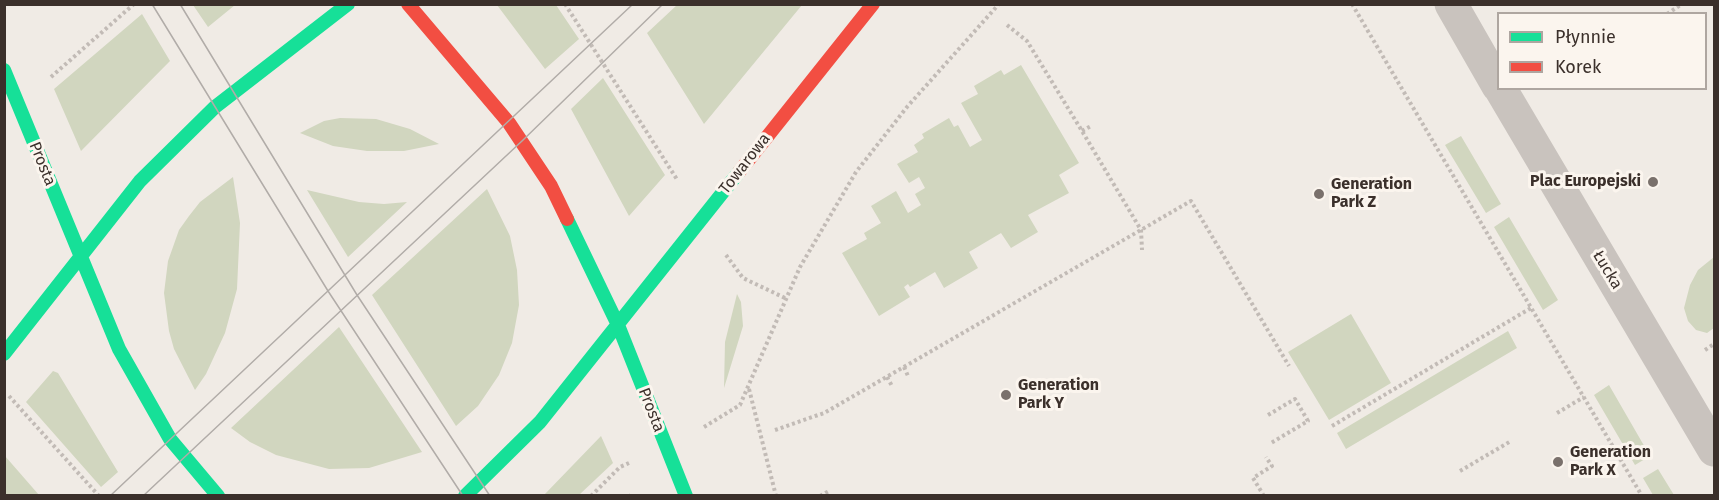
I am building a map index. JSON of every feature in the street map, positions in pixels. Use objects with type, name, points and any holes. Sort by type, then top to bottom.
[{"type":"main road","points":[[4,354],[140,181],[215,107],[348,4]]},
{"type":"main road","name":"Prosta","points":[[408,4],[522,141],[551,186],[618,325],[686,495]]},
{"type":"main road","name":"Towarowa","points":[[465,495],[540,422],[873,4]]},
{"type":"main road","name":"Prosta","points":[[4,70],[79,258],[119,349],[170,439],[218,495]]},
{"type":"street","name":"Łucka","points":[[1450,4],[1497,84]]},
{"type":"street","name":"Łucka","points":[[1501,90],[1714,450]]},
{"type":"path","points":[[48,80],[134,4]]},
{"type":"path","points":[[565,4],[673,173]]},
{"type":"path","points":[[721,419],[740,405],[785,298],[813,243],[856,172],[907,106],[999,4]]},
{"type":"path","points":[[1352,4],[1642,495]]},
{"type":"path","points":[[1007,25],[1027,41],[1082,131],[1141,230],[1142,250]]},
{"type":"path","points":[[1082,131],[1091,126]]},
{"type":"path","points":[[775,430],[824,413],[1191,201],[1290,366]]},
{"type":"path","points":[[737,273],[750,283],[785,298]]},
{"type":"path","points":[[1332,426],[1531,308]]},
{"type":"path","points":[[904,367],[908,376]]},
{"type":"path","points":[[887,377],[892,386]]},
{"type":"path","points":[[748,389],[776,495]]},
{"type":"path","points":[[1557,413],[1584,397]]},
{"type":"path","points":[[1268,415],[1295,399],[1308,421],[1271,443]]},
{"type":"path","points":[[18,405],[99,495]]},
{"type":"path","points":[[1460,471],[1511,441]]},
{"type":"path","points":[[1264,495],[1253,478],[1272,466],[1266,457]]},
{"type":"path","points":[[591,495],[620,467]]},
{"type":"path","points":[[820,495],[829,491]]},
{"type":"green space","points":[[193,5],[235,5],[208,27]]},
{"type":"green space","points":[[497,5],[556,5],[579,39],[545,69]]},
{"type":"green space","points":[[677,5],[802,5],[704,124],[647,33]]},
{"type":"green space","points":[[142,14],[170,61],[81,151],[54,89]]},
{"type":"green space","points":[[1021,65],[1079,163],[1059,175],[1069,193],[1028,215],[1038,232],[1011,248],[1001,233],[969,252],[978,268],[944,288],[935,272],[910,287],[908,284],[904,287],[910,297],[879,316],[842,253],[867,239],[864,233],[881,223],[871,206],[896,191],[908,213],[921,205],[915,194],[925,188],[919,177],[909,183],[897,164],[918,152],[914,145],[924,138],[922,134],[949,118],[954,127],[958,125],[970,147],[982,140],[961,103],[978,94],[974,86],[1001,70],[1004,75]]},
{"type":"green space","points":[[603,78],[665,175],[629,216],[571,109]]},
{"type":"green space","points":[[340,118],[376,119],[410,129],[439,144],[404,151],[367,151],[333,146],[300,133],[324,121]]},
{"type":"green space","points":[[1461,136],[1501,204],[1486,213],[1445,145]]},
{"type":"green space","points":[[233,177],[240,223],[237,289],[225,333],[206,374],[195,390],[174,349],[169,331],[164,293],[168,261],[179,230],[189,216],[200,202]]},
{"type":"green space","points":[[487,189],[510,236],[517,270],[519,305],[512,343],[499,375],[478,406],[456,426],[372,295]]},
{"type":"green space","points":[[307,190],[359,202],[384,204],[407,202],[348,257]]},
{"type":"green space","points":[[1509,217],[1558,300],[1543,310],[1494,227]]},
{"type":"green space","points":[[1714,257],[1714,328],[1707,333],[1696,330],[1688,321],[1684,308],[1690,285],[1698,270]]},
{"type":"green space","points":[[737,294],[741,302],[743,326],[724,388],[725,342]]},
{"type":"green space","points":[[1351,314],[1391,383],[1329,420],[1288,352]]},
{"type":"green space","points":[[339,327],[422,452],[369,468],[329,469],[276,455],[250,442],[231,428]]},
{"type":"green space","points":[[1508,331],[1517,348],[1346,449],[1337,433]]},
{"type":"green space","points":[[53,371],[58,373],[118,472],[101,487],[26,402]]},
{"type":"green space","points":[[1609,385],[1650,456],[1635,465],[1594,395]]},
{"type":"green space","points":[[601,436],[613,463],[579,495],[544,495]]},
{"type":"green space","points":[[5,456],[39,495],[5,495]]},
{"type":"green space","points":[[1658,469],[1674,495],[1653,495],[1643,478]]},
{"type":"tram line","points":[[152,4],[328,291],[463,496]]},
{"type":"tram line","points":[[180,4],[357,295],[490,496]]},
{"type":"tram line","points":[[110,496],[633,4]]},
{"type":"tram line","points":[[143,496],[522,141],[663,4]]},
{"type":"traffic: fast","points":[[4,354],[140,181],[215,107],[348,4]]},
{"type":"traffic: fast","points":[[4,70],[119,349],[170,439],[218,496]]},
{"type":"traffic: fast","points":[[465,496],[540,422],[739,172]]},
{"type":"traffic: fast","points":[[567,219],[618,325],[686,496]]},
{"type":"traffic: jam","points":[[408,4],[509,123],[551,186],[567,219]]},
{"type":"traffic: jam","points":[[739,172],[873,4]]},
{"type":"place","name":"Plac Europejski","points":[[1653,182]]},
{"type":"place","name":"Generation Park Z","points":[[1319,194]]},
{"type":"place","name":"Generation Park Y","points":[[1006,395]]},
{"type":"place","name":"Generation Park X","points":[[1558,462]]}]
